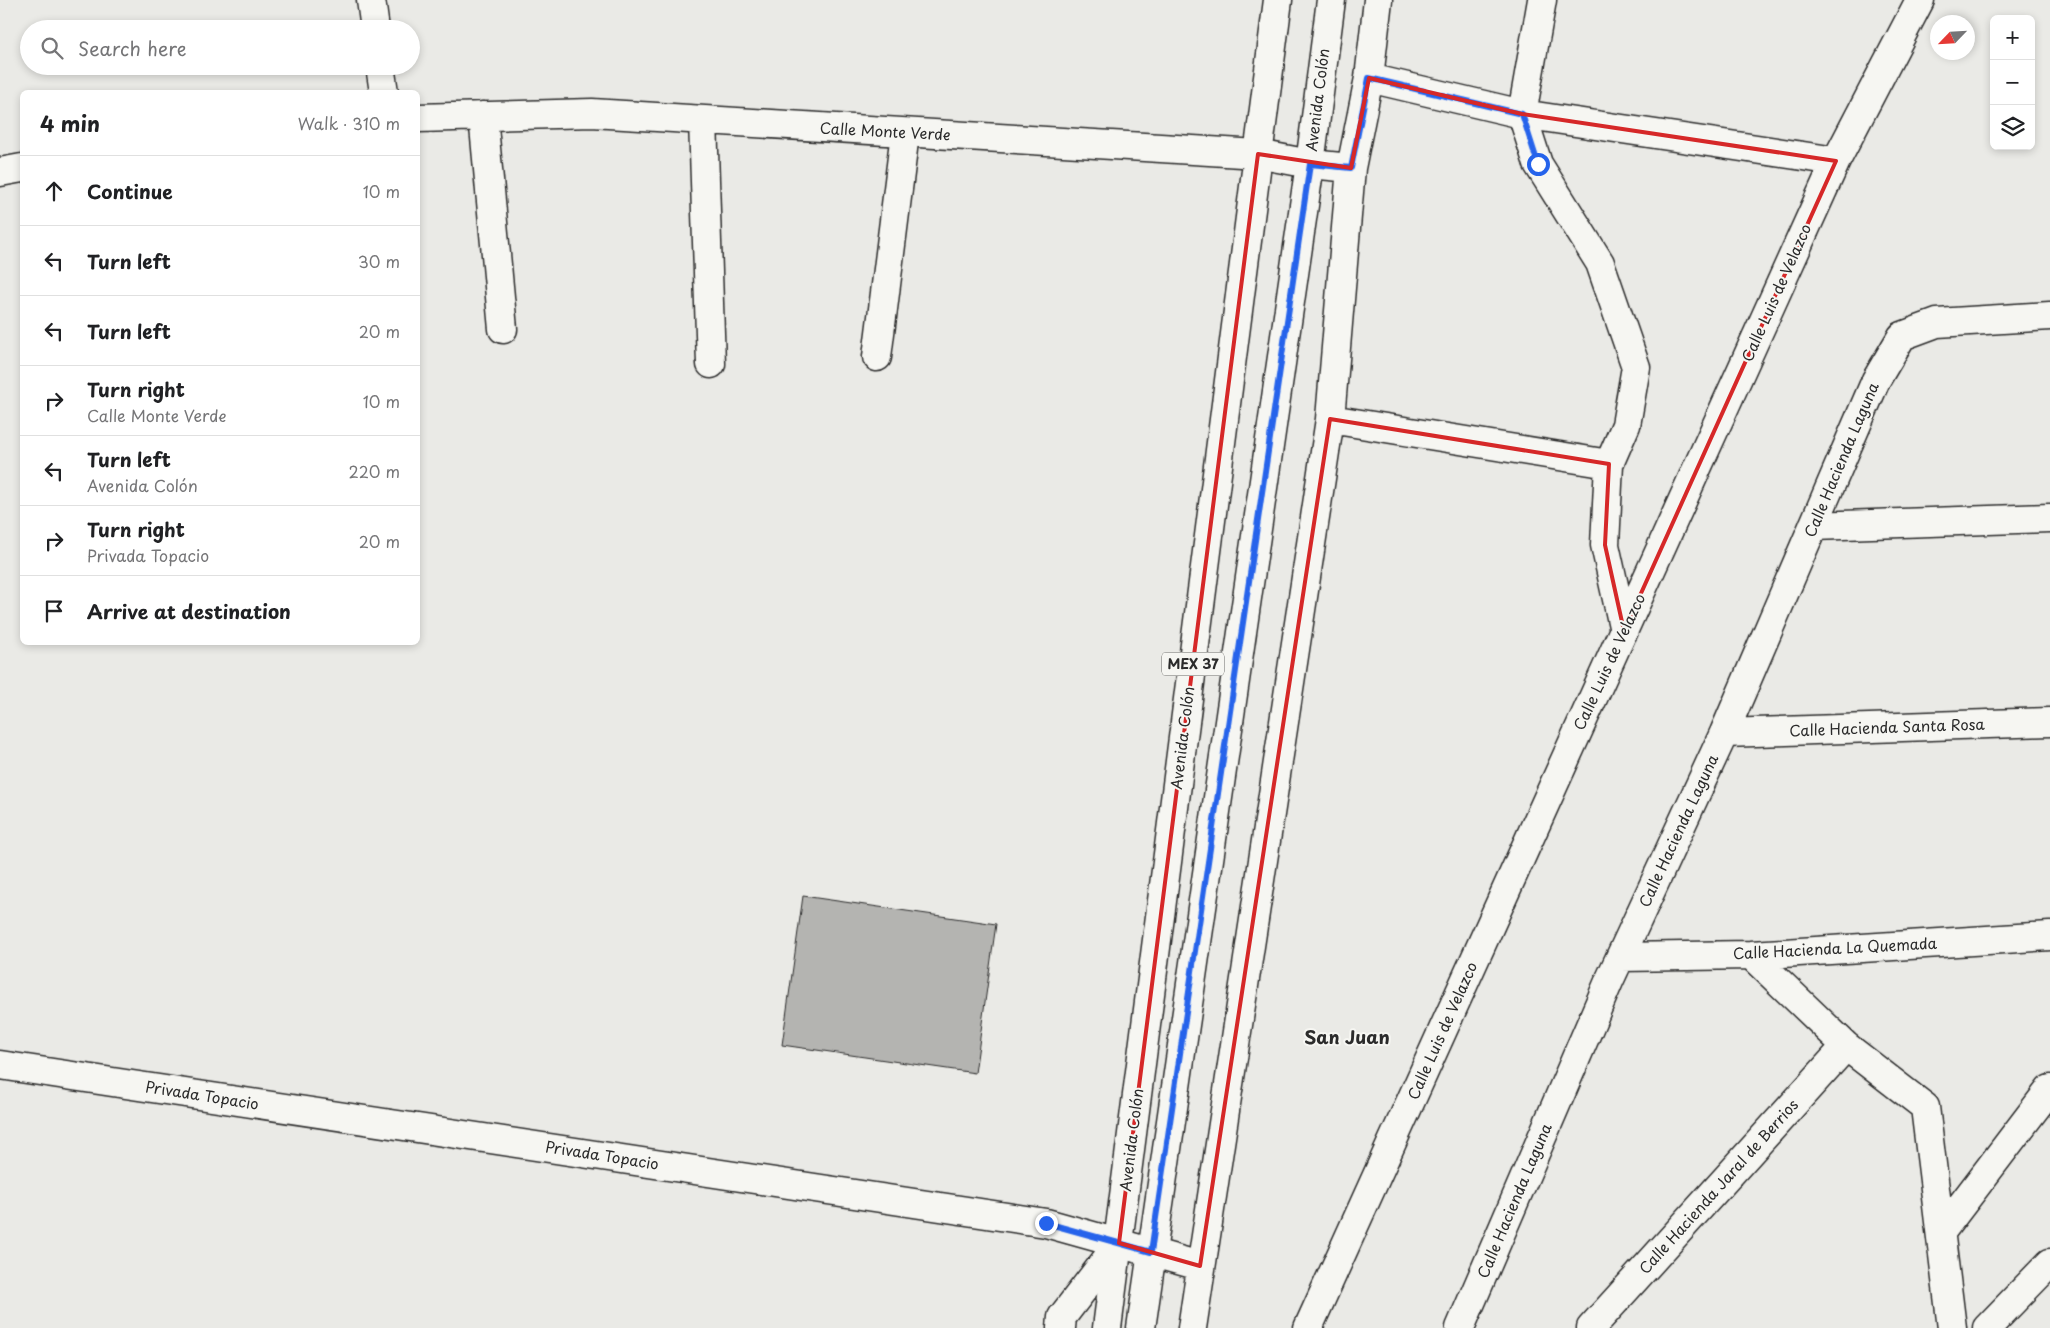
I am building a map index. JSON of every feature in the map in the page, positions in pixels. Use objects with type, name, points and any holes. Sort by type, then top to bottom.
[{"type":"street","points":[[371,0],[374,20]]},
{"type":"street","name":"Avenida Colón","points":[[1107,1328],[1278,0]]},
{"type":"street","name":"Avenida Colón","points":[[1141,1328],[1310,164],[1331,0]]},
{"type":"street","points":[[1192,1328],[1330,419],[1351,168],[1369,78],[1378,0]]},
{"type":"street","points":[[1542,0],[1522,114],[1538,164],[1600,263],[1636,367],[1626,426],[1609,464],[1605,545],[1624,631]]},
{"type":"street","name":"Calle Luis de Velazco","points":[[1308,1328],[1836,161],[1920,0]]},
{"type":"street","points":[[381,75],[384,90]]},
{"type":"street","points":[[1369,78],[1522,114],[1836,161]]},
{"type":"street","name":"Calle Monte Verde","points":[[420,118],[592,113],[1258,154],[1310,164],[1351,168]]},
{"type":"street","points":[[483,116],[503,330]]},
{"type":"street","points":[[703,120],[711,364]]},
{"type":"street","points":[[878,357],[905,133]]},
{"type":"street","points":[[0,172],[20,168]]},
{"type":"street","name":"Calle Hacienda Laguna","points":[[1460,1328],[1621,957],[1724,734],[1876,380],[1902,336],[1937,323],[2050,316]]},
{"type":"street","points":[[1330,419],[1609,464]]},
{"type":"street","points":[[1813,526],[2050,518]]},
{"type":"street","name":"Calle Hacienda Santa Rosa","points":[[1724,734],[2050,722]]},
{"type":"street","name":"Calle Hacienda La Quemada","points":[[1621,957],[1752,955],[2050,936]]},
{"type":"street","points":[[1752,955],[1846,1046],[1925,1107],[1957,1326]]},
{"type":"street","name":"Calle Hacienda Jaral de Berrios","points":[[1590,1328],[1846,1046]]},
{"type":"street","name":"Privada Topacio","points":[[0,1065],[1046,1223],[1200,1266]]},
{"type":"street","points":[[1942,1232],[2050,1089]]},
{"type":"street","points":[[1061,1328],[1062,1317],[1119,1243]]},
{"type":"street","points":[[1987,1328],[2050,1263]]},
{"type":"highlighted area","points":[[1369,78],[1522,114],[1836,161],[1624,631],[1605,545],[1609,464],[1330,419],[1200,1266],[1119,1243],[1258,154],[1351,168]]},
{"type":"building","points":[[803,896],[996,924],[975,1073],[782,1045]]},
{"type":"district","name":"San Juan","points":[[1347,1038]]},
{"type":"route","points":[[1046,1223],[1151,1252],[1310,164],[1351,168],[1369,78],[1522,114],[1538,164]]}]
